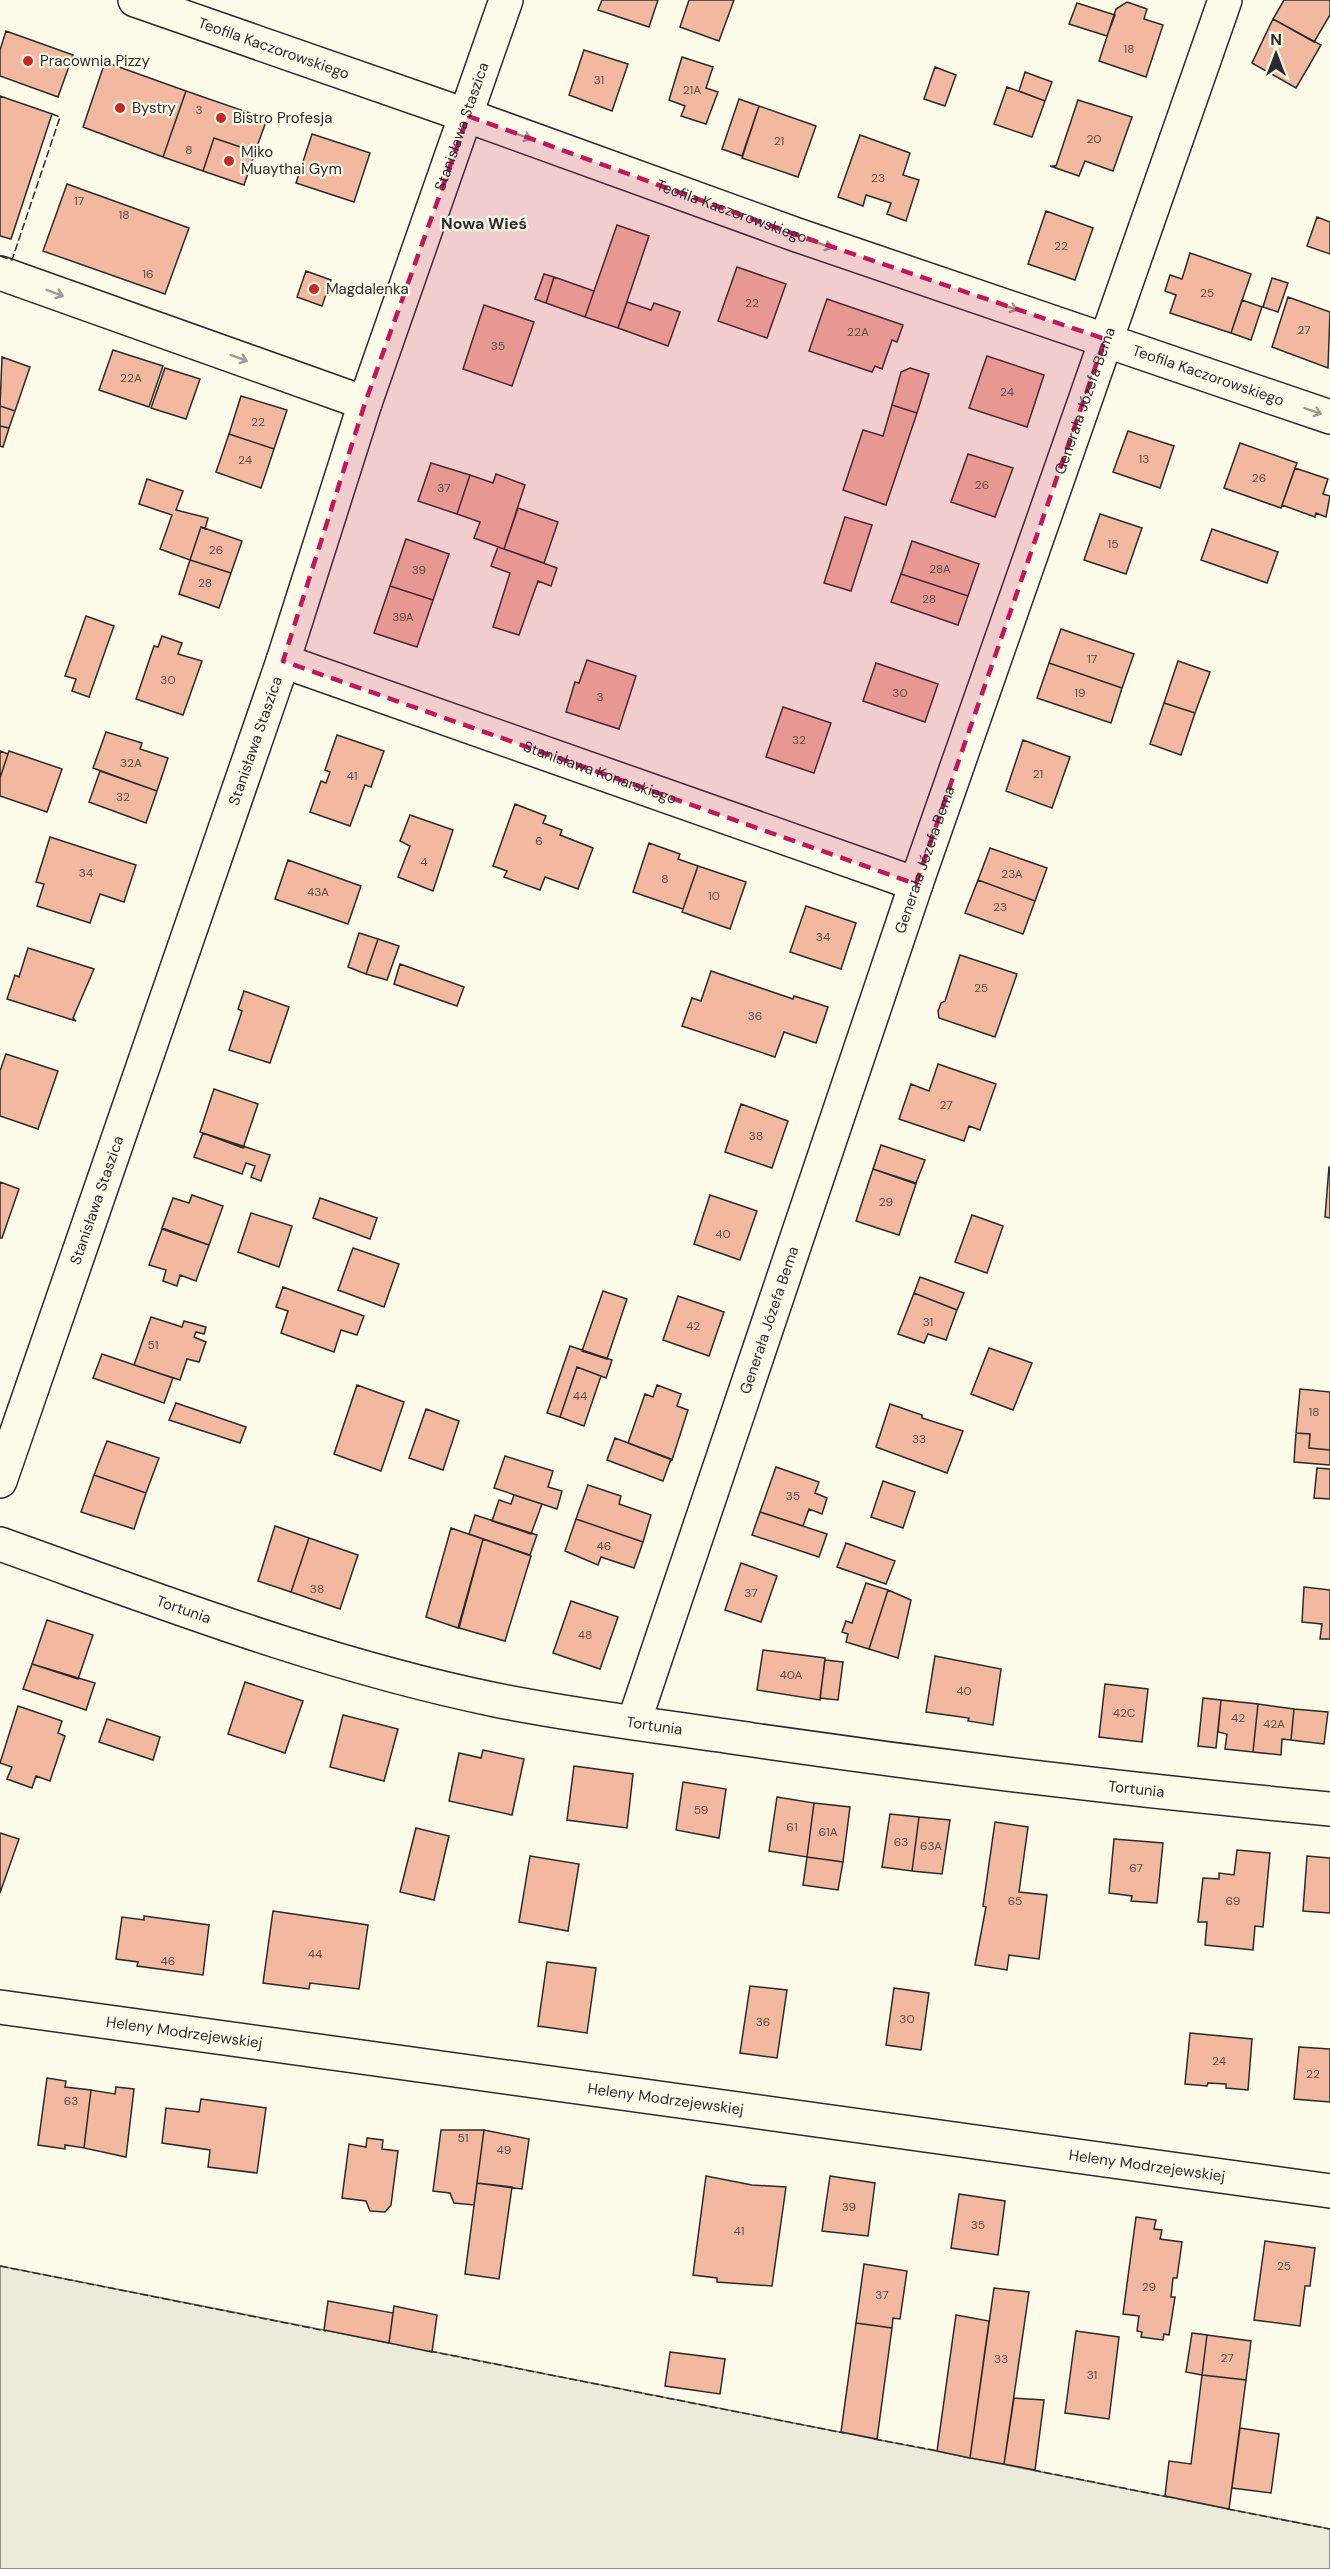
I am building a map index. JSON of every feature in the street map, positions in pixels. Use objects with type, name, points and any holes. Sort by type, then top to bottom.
[{"type":"street","name":"Teofila Kaczorowskiego","points":[[135,0],[468,116],[797,235],[1330,417]]},
{"type":"street","name":"Stanisława Staszica","points":[[0,1481],[283,662],[365,404],[468,116],[506,0]]},
{"type":"street","name":"Generała Józefa Bema","points":[[634,1722],[916,884],[1225,0]]},
{"type":"street","points":[[0,273],[365,404]]},
{"type":"street","name":"Stanisława Konarskiego","points":[[283,662],[916,884]]},
{"type":"street","name":"Tortunia","points":[[0,1544],[337,1661],[496,1700],[964,1770],[1141,1792],[1330,1809]]},
{"type":"street","name":"Heleny Modrzejewskiej","points":[[0,2007],[1330,2191]]},
{"type":"highlighted area","points":[[468,116],[797,235],[1105,339],[916,884],[283,661],[365,403]]},
{"type":"shaded area","points":[[0,2266],[1330,2529],[1330,2569],[0,2569]]},
{"type":"building","points":[[602,0],[658,0],[649,27],[598,10]]},
{"type":"building","points":[[689,0],[734,0],[719,41],[680,27]]},
{"type":"building","points":[[1284,0],[1330,0],[1330,15],[1314,42],[1273,19]]},
{"type":"building","points":[[1127,2],[1147,9],[1144,19],[1163,25],[1146,77],[1099,61],[1116,9]]},
{"type":"building","points":[[1077,3],[1115,15],[1107,36],[1069,24]]},
{"type":"building","points":[[1273,19],[1321,45],[1296,88],[1252,63]]},
{"type":"building","points":[[6,31],[73,55],[58,97],[0,76],[0,50]]},
{"type":"building","points":[[584,50],[628,64],[612,111],[569,95]]},
{"type":"building","points":[[682,57],[713,67],[706,88],[718,92],[706,124],[681,116],[685,106],[669,100]]},
{"type":"building","points":[[105,62],[186,91],[163,157],[83,127]]},
{"type":"building","points":[[935,67],[956,75],[945,106],[924,99]]},
{"type":"building","points":[[1025,72],[1052,82],[1045,101],[1019,91]]},
{"type":"building","points":[[1007,87],[1045,101],[1032,137],[994,124]]},
{"type":"building","points":[[186,91],[267,119],[255,152],[214,138],[203,171],[163,157]]},
{"type":"building","points":[[0,96],[52,114],[11,239],[0,236]]},
{"type":"building","points":[[739,99],[759,106],[742,156],[722,149]]},
{"type":"building","points":[[1078,100],[1132,117],[1113,171],[1085,161],[1079,176],[1050,166],[1056,166]]},
{"type":"building","points":[[759,106],[816,126],[798,177],[742,158]]},
{"type":"building","points":[[312,134],[370,153],[354,202],[296,183]]},
{"type":"building","points":[[860,135],[910,153],[903,175],[919,180],[906,221],[887,214],[891,203],[866,195],[863,206],[838,197]]},
{"type":"building","points":[[214,138],[255,152],[244,185],[203,171]]},
{"type":"building","points":[[67,184],[189,228],[165,294],[43,251]]},
{"type":"building","points":[[1046,211],[1093,228],[1075,280],[1028,264]]},
{"type":"building","points":[[1317,217],[1330,222],[1330,254],[1307,246]]},
{"type":"building","points":[[617,225],[649,236],[618,328],[585,317]]},
{"type":"building","points":[[1190,253],[1251,274],[1231,333],[1170,313],[1176,295],[1165,291],[1170,275],[1182,279]]},
{"type":"building","points":[[737,267],[786,284],[767,338],[718,321]]},
{"type":"building","name":"Magdalenka","points":[[306,271],[331,280],[322,306],[297,297]]},
{"type":"building","points":[[544,274],[554,277],[546,303],[535,299]]},
{"type":"building","points":[[554,277],[594,291],[585,317],[546,303]]},
{"type":"building","points":[[1272,278],[1288,283],[1278,312],[1263,307]]},
{"type":"building","points":[[1288,297],[1330,312],[1328,368],[1272,347]]},
{"type":"building","points":[[827,299],[903,325],[897,342],[892,340],[882,369],[875,366],[872,372],[809,351]]},
{"type":"building","points":[[1242,300],[1262,307],[1251,340],[1231,333]]},
{"type":"building","points":[[627,302],[651,310],[654,303],[680,312],[668,346],[618,328]]},
{"type":"building","points":[[484,305],[534,322],[512,386],[463,369]]},
{"type":"building","points":[[113,350],[163,366],[149,407],[99,390]]},
{"type":"building","points":[[987,356],[1044,375],[1027,427],[969,408]]},
{"type":"building","points":[[2,357],[30,367],[15,411],[0,406]]},
{"type":"building","points":[[165,368],[200,379],[186,419],[151,408]]},
{"type":"building","points":[[910,368],[929,374],[917,413],[892,405],[901,372]]},
{"type":"building","points":[[241,396],[287,410],[274,449],[229,434]]},
{"type":"building","points":[[892,405],[917,413],[886,505],[843,490],[863,430],[883,436]]},
{"type":"building","points":[[0,406],[15,411],[9,428],[0,426]]},
{"type":"building","points":[[0,426],[9,428],[3,447],[0,446]]},
{"type":"building","points":[[1128,431],[1174,446],[1160,488],[1113,472]]},
{"type":"building","points":[[229,434],[274,449],[261,488],[216,472]]},
{"type":"building","points":[[1240,443],[1297,463],[1281,508],[1224,488]]},
{"type":"building","points":[[968,454],[1013,468],[995,517],[951,502]]},
{"type":"building","points":[[431,463],[470,475],[457,514],[418,501]]},
{"type":"building","points":[[1295,468],[1328,479],[1323,494],[1330,496],[1326,517],[1316,513],[1315,517],[1282,505]]},
{"type":"building","points":[[496,474],[525,485],[504,549],[474,538],[480,522],[457,514],[470,475],[493,483]]},
{"type":"building","points":[[147,479],[183,491],[176,510],[208,518],[205,529],[201,527],[190,560],[160,549],[172,515],[139,504]]},
{"type":"building","points":[[518,508],[558,522],[544,563],[504,549]]},
{"type":"building","points":[[1100,514],[1142,528],[1126,574],[1084,560]]},
{"type":"building","points":[[845,517],[872,525],[851,591],[824,583]]},
{"type":"building","points":[[201,527],[242,541],[231,573],[190,560]]},
{"type":"building","points":[[1212,529],[1278,552],[1267,583],[1201,560]]},
{"type":"building","points":[[406,539],[449,554],[433,600],[390,586]]},
{"type":"building","points":[[912,541],[979,564],[968,596],[901,574]]},
{"type":"building","points":[[498,547],[557,568],[551,586],[538,581],[519,635],[493,627],[510,573],[491,566]]},
{"type":"building","points":[[190,560],[231,573],[219,608],[179,594]]},
{"type":"building","points":[[901,574],[968,596],[958,625],[891,602]]},
{"type":"building","points":[[390,586],[433,600],[417,647],[374,633]]},
{"type":"building","points":[[86,616],[114,626],[89,697],[72,691],[76,679],[65,676]]},
{"type":"building","points":[[1061,629],[1134,654],[1122,688],[1049,663]]},
{"type":"building","points":[[162,636],[182,643],[178,654],[202,661],[183,715],[136,699],[154,646],[158,647]]},
{"type":"building","points":[[587,660],[636,676],[619,729],[566,712],[575,682],[579,683]]},
{"type":"building","points":[[1178,661],[1210,672],[1195,713],[1164,703]]},
{"type":"building","points":[[876,663],[938,684],[925,722],[863,701]]},
{"type":"building","points":[[1049,663],[1122,688],[1111,723],[1037,698]]},
{"type":"building","points":[[1164,703],[1195,713],[1181,755],[1150,744]]},
{"type":"building","points":[[783,707],[831,723],[814,773],[766,757]]},
{"type":"building","points":[[106,732],[142,743],[140,749],[168,758],[157,791],[93,768]]},
{"type":"building","points":[[337,735],[384,751],[371,787],[365,785],[350,826],[310,812],[321,781],[326,783],[330,772],[325,770]]},
{"type":"building","points":[[1023,740],[1070,757],[1052,808],[1006,791]]},
{"type":"building","points":[[0,751],[8,754],[0,778]]},
{"type":"building","points":[[9,751],[62,769],[47,812],[0,796],[0,778]]},
{"type":"building","points":[[100,771],[157,791],[146,823],[89,802]]},
{"type":"building","points":[[515,804],[546,816],[543,823],[562,830],[560,835],[593,848],[578,889],[545,877],[540,890],[504,877],[507,871],[493,866]]},
{"type":"building","points":[[410,815],[453,830],[433,891],[398,877],[410,846],[400,841]]},
{"type":"building","points":[[50,837],[136,865],[124,902],[100,894],[90,923],[37,906],[44,884],[36,882]]},
{"type":"building","points":[[649,843],[680,854],[678,859],[698,866],[683,909],[633,892]]},
{"type":"building","points":[[990,848],[1047,868],[1035,901],[978,880]]},
{"type":"building","points":[[288,860],[361,886],[348,924],[275,899]]},
{"type":"building","points":[[698,866],[746,882],[730,929],[682,912]]},
{"type":"building","points":[[978,880],[1035,901],[1023,934],[965,913]]},
{"type":"building","points":[[806,906],[856,923],[841,969],[790,952]]},
{"type":"building","points":[[359,933],[378,939],[366,974],[348,967]]},
{"type":"building","points":[[378,939],[399,946],[387,980],[366,974]]},
{"type":"building","points":[[28,948],[94,969],[73,1018],[76,1021],[7,999],[15,975],[19,977]]},
{"type":"building","points":[[960,955],[1017,974],[995,1037],[939,1018],[938,1011],[941,1003],[945,1001]]},
{"type":"building","points":[[400,964],[464,987],[457,1006],[394,984]]},
{"type":"building","points":[[711,971],[793,999],[794,996],[828,1007],[816,1043],[784,1032],[775,1057],[682,1026],[692,998],[701,1001]]},
{"type":"building","points":[[244,991],[289,1007],[270,1063],[229,1050],[242,1011],[238,1009]]},
{"type":"building","points":[[6,1054],[58,1071],[38,1129],[0,1116],[0,1071]]},
{"type":"building","points":[[938,1064],[996,1084],[980,1130],[969,1126],[964,1141],[899,1119],[911,1084],[929,1091]]},
{"type":"building","points":[[214,1089],[258,1104],[243,1148],[200,1132]]},
{"type":"building","points":[[741,1104],[788,1121],[772,1168],[725,1152]]},
{"type":"building","points":[[203,1133],[270,1155],[261,1181],[251,1177],[255,1166],[246,1163],[242,1174],[194,1157]]},
{"type":"building","points":[[881,1145],[925,1160],[916,1183],[873,1169]]},
{"type":"building","points":[[1330,1167],[1330,1218],[1325,1217]]},
{"type":"building","points":[[873,1169],[916,1184],[899,1235],[856,1221]]},
{"type":"building","points":[[0,1182],[19,1189],[2,1238],[0,1238]]},
{"type":"building","points":[[192,1195],[223,1206],[209,1245],[162,1228],[173,1198],[189,1203]]},
{"type":"building","points":[[710,1195],[757,1211],[740,1260],[694,1244]]},
{"type":"building","points":[[320,1198],[377,1218],[370,1239],[313,1218]]},
{"type":"building","points":[[251,1213],[292,1226],[279,1267],[238,1252]]},
{"type":"building","points":[[972,1215],[1003,1226],[987,1273],[955,1262]]},
{"type":"building","points":[[162,1229],[209,1245],[196,1281],[180,1275],[177,1286],[163,1281],[166,1270],[149,1265]]},
{"type":"building","points":[[353,1248],[399,1264],[384,1307],[338,1290]]},
{"type":"building","points":[[920,1277],[964,1293],[957,1310],[914,1293]]},
{"type":"building","points":[[283,1287],[364,1316],[357,1335],[341,1330],[334,1352],[281,1333],[288,1311],[276,1307]]},
{"type":"building","points":[[603,1291],[627,1299],[607,1359],[582,1351]]},
{"type":"building","points":[[914,1293],[957,1310],[946,1340],[928,1334],[924,1343],[898,1334]]},
{"type":"building","points":[[678,1296],[724,1312],[709,1356],[663,1340]]},
{"type":"building","points":[[151,1317],[182,1327],[184,1321],[206,1327],[204,1334],[196,1332],[194,1337],[206,1342],[199,1362],[187,1359],[180,1380],[134,1365]]},
{"type":"building","points":[[570,1346],[612,1360],[606,1378],[577,1367],[560,1417],[547,1413]]},
{"type":"building","points":[[989,1348],[1032,1363],[1013,1410],[971,1394]]},
{"type":"building","points":[[102,1354],[173,1378],[164,1403],[93,1378]]},
{"type":"building","points":[[577,1367],[601,1376],[584,1426],[560,1417]]},
{"type":"building","points":[[357,1385],[404,1402],[381,1471],[334,1454]]},
{"type":"building","points":[[657,1385],[681,1394],[677,1406],[688,1410],[672,1460],[628,1443],[645,1394],[653,1397]]},
{"type":"building","points":[[1300,1389],[1330,1392],[1330,1450],[1309,1448],[1310,1434],[1296,1433]]},
{"type":"building","points":[[176,1403],[246,1427],[240,1443],[169,1420]]},
{"type":"building","points":[[890,1404],[922,1415],[922,1418],[963,1431],[947,1473],[876,1447]]},
{"type":"building","points":[[426,1409],[459,1421],[443,1470],[409,1458]]},
{"type":"building","points":[[1296,1433],[1310,1434],[1309,1448],[1330,1450],[1330,1465],[1294,1462]]},
{"type":"building","points":[[615,1438],[671,1459],[663,1481],[607,1460]]},
{"type":"building","points":[[107,1441],[159,1458],[146,1493],[94,1475]]},
{"type":"building","points":[[505,1456],[553,1471],[548,1487],[562,1491],[557,1509],[494,1488]]},
{"type":"building","points":[[776,1467],[819,1482],[815,1493],[827,1498],[822,1514],[809,1509],[803,1526],[760,1512]]},
{"type":"building","points":[[1317,1468],[1330,1469],[1330,1499],[1314,1498]]},
{"type":"building","points":[[94,1475],[146,1493],[134,1529],[81,1512]]},
{"type":"building","points":[[883,1481],[915,1492],[903,1528],[871,1517]]},
{"type":"building","points":[[588,1485],[621,1496],[619,1504],[651,1515],[643,1542],[576,1519]]},
{"type":"building","points":[[514,1495],[542,1504],[531,1534],[492,1521],[499,1500],[511,1504]]},
{"type":"building","points":[[760,1512],[827,1534],[819,1557],[752,1535]]},
{"type":"building","points":[[475,1515],[537,1535],[530,1555],[469,1534]]},
{"type":"building","points":[[576,1519],[643,1542],[634,1568],[601,1557],[598,1565],[565,1551]]},
{"type":"building","points":[[275,1526],[309,1538],[291,1592],[258,1581]]},
{"type":"building","points":[[451,1528],[483,1539],[458,1628],[426,1617]]},
{"type":"building","points":[[309,1538],[358,1555],[340,1609],[291,1592]]},
{"type":"building","points":[[483,1539],[531,1556],[505,1641],[459,1628]]},
{"type":"building","points":[[846,1543],[895,1561],[886,1584],[837,1567]]},
{"type":"building","points":[[741,1563],[777,1576],[761,1622],[725,1610]]},
{"type":"building","points":[[866,1583],[888,1590],[869,1649],[846,1642],[848,1634],[842,1632],[846,1621],[852,1623]]},
{"type":"building","points":[[1304,1587],[1330,1590],[1330,1639],[1320,1639],[1322,1624],[1302,1622]]},
{"type":"building","points":[[888,1590],[911,1600],[898,1658],[869,1649]]},
{"type":"building","points":[[571,1601],[618,1617],[600,1669],[553,1653]]},
{"type":"building","points":[[47,1620],[93,1635],[78,1679],[32,1664]]},
{"type":"building","points":[[763,1650],[825,1658],[820,1700],[757,1690]]},
{"type":"building","points":[[935,1656],[1001,1669],[993,1725],[968,1721],[969,1718],[926,1712]]},
{"type":"building","points":[[825,1660],[843,1662],[838,1700],[820,1698]]},
{"type":"building","points":[[32,1664],[95,1683],[86,1710],[23,1689]]},
{"type":"building","points":[[245,1682],[303,1701],[285,1753],[228,1734]]},
{"type":"building","points":[[1105,1684],[1148,1689],[1142,1742],[1099,1737]]},
{"type":"building","points":[[1203,1698],[1221,1700],[1216,1748],[1198,1746]]},
{"type":"building","points":[[1221,1700],[1258,1704],[1253,1752],[1225,1749],[1227,1734],[1218,1732]]},
{"type":"building","points":[[1258,1704],[1294,1709],[1291,1740],[1282,1739],[1281,1755],[1253,1752]]},
{"type":"building","points":[[18,1706],[62,1721],[58,1733],[65,1736],[50,1781],[36,1776],[32,1788],[7,1779],[12,1767],[0,1763]]},
{"type":"building","points":[[1294,1709],[1328,1712],[1324,1744],[1291,1740]]},
{"type":"building","points":[[343,1715],[398,1729],[384,1781],[330,1767]]},
{"type":"building","points":[[107,1719],[160,1737],[153,1760],[99,1742]]},
{"type":"building","points":[[483,1750],[524,1759],[512,1815],[449,1801],[459,1753],[481,1758]]},
{"type":"building","points":[[574,1766],[633,1774],[627,1828],[567,1820]]},
{"type":"building","points":[[683,1782],[726,1789],[719,1838],[676,1830]]},
{"type":"building","points":[[777,1797],[814,1803],[807,1857],[769,1851]]},
{"type":"building","points":[[814,1803],[850,1807],[843,1862],[807,1857]]},
{"type":"building","points":[[890,1814],[919,1817],[912,1871],[882,1867]]},
{"type":"building","points":[[919,1817],[950,1820],[942,1874],[912,1871]]},
{"type":"building","points":[[995,1822],[1028,1827],[1019,1892],[1047,1895],[1039,1959],[1009,1955],[1007,1970],[975,1965],[986,1907],[983,1906]]},
{"type":"building","points":[[416,1828],[449,1836],[434,1900],[400,1892]]},
{"type":"building","points":[[0,1833],[19,1839],[0,1893]]},
{"type":"building","points":[[1114,1839],[1163,1843],[1157,1903],[1131,1901],[1132,1896],[1109,1893]]},
{"type":"building","points":[[1237,1850],[1270,1853],[1263,1927],[1255,1926],[1253,1950],[1205,1945],[1207,1922],[1198,1922],[1203,1878],[1219,1879],[1219,1873],[1234,1875]]},
{"type":"building","points":[[530,1856],[579,1864],[568,1931],[519,1922]]},
{"type":"building","points":[[1307,1856],[1330,1858],[1330,1913],[1303,1911]]},
{"type":"building","points":[[807,1857],[843,1862],[838,1890],[803,1885]]},
{"type":"building","points":[[273,1911],[368,1925],[359,1989],[310,1983],[309,1989],[263,1983]]},
{"type":"building","points":[[144,1916],[209,1925],[203,1975],[137,1966],[138,1962],[116,1959],[122,1917],[144,1920]]},
{"type":"building","points":[[547,1962],[596,1968],[587,2033],[538,2026]]},
{"type":"building","points":[[750,1986],[787,1990],[777,2058],[740,2053]]},
{"type":"building","points":[[894,1988],[929,1993],[921,2050],[886,2045]]},
{"type":"building","points":[[1190,2033],[1252,2039],[1248,2090],[1226,2088],[1226,2084],[1208,2083],[1207,2086],[1185,2084]]},
{"type":"building","points":[[1299,2047],[1330,2049],[1330,2102],[1294,2099]]},
{"type":"building","points":[[47,2078],[66,2081],[65,2087],[91,2090],[84,2148],[65,2145],[65,2149],[38,2145]]},
{"type":"building","points":[[116,2087],[134,2089],[126,2157],[84,2148],[91,2090],[115,2094]]},
{"type":"building","points":[[201,2099],[266,2108],[257,2173],[208,2167],[210,2150],[162,2143],[166,2108],[199,2112]]},
{"type":"building","points":[[441,2130],[484,2130],[474,2205],[454,2203],[450,2193],[433,2191]]},
{"type":"building","points":[[484,2130],[529,2139],[522,2189],[477,2183]]},
{"type":"building","points":[[367,2138],[383,2140],[382,2149],[398,2151],[391,2205],[385,2212],[370,2211],[366,2201],[342,2198],[349,2144],[366,2147]]},
{"type":"building","points":[[706,2176],[752,2185],[786,2187],[772,2286],[717,2282],[717,2278],[693,2275]]},
{"type":"building","points":[[830,2176],[875,2183],[868,2236],[822,2231]]},
{"type":"building","points":[[477,2183],[512,2187],[499,2279],[465,2274]]},
{"type":"building","points":[[959,2194],[1005,2201],[998,2255],[951,2248]]},
{"type":"building","points":[[1136,2217],[1156,2220],[1154,2229],[1162,2230],[1160,2239],[1182,2242],[1177,2278],[1173,2278],[1171,2297],[1175,2297],[1169,2335],[1164,2334],[1163,2340],[1141,2337],[1142,2332],[1137,2331],[1139,2316],[1123,2314]]},
{"type":"building","points":[[1265,2241],[1315,2248],[1310,2286],[1305,2286],[1300,2326],[1254,2320]]},
{"type":"building","points":[[864,2264],[907,2271],[900,2319],[893,2318],[892,2328],[856,2323]]},
{"type":"building","points":[[994,2288],[1029,2292],[1004,2464],[970,2458]]},
{"type":"building","points":[[328,2301],[393,2313],[389,2343],[324,2330]]},
{"type":"building","points":[[394,2306],[437,2315],[432,2352],[389,2343]]},
{"type":"building","points":[[956,2315],[989,2321],[970,2458],[937,2451]]},
{"type":"building","points":[[856,2323],[892,2328],[877,2439],[841,2432]]},
{"type":"building","points":[[1076,2331],[1119,2337],[1109,2419],[1065,2413]]},
{"type":"building","points":[[1192,2333],[1207,2335],[1202,2375],[1186,2372]]},
{"type":"building","points":[[1207,2335],[1251,2341],[1246,2380],[1202,2375]]},
{"type":"building","points":[[670,2352],[725,2359],[720,2394],[665,2386]]},
{"type":"building","points":[[1202,2375],[1246,2380],[1229,2509],[1165,2496],[1169,2461],[1191,2464]]},
{"type":"building","points":[[1014,2398],[1044,2400],[1035,2470],[1004,2464]]},
{"type":"building","points":[[1240,2428],[1279,2434],[1271,2493],[1232,2488]]},
{"type":"fence","points":[[0,256],[12,260],[60,117],[52,114]]},
{"type":"fence","points":[[0,2266],[326,2331]]},
{"type":"fence","points":[[429,2351],[844,2433]]},
{"type":"fence","points":[[874,2439],[939,2451]]},
{"type":"fence","points":[[1033,2470],[1168,2497]]},
{"type":"fence","points":[[1227,2509],[1330,2529]]},
{"type":"place","name":"Pracownia Pizzy","points":[[28,61]]},
{"type":"place","name":"Bystry","points":[[120,108]]},
{"type":"place","name":"Bistro Profesja","points":[[221,118]]},
{"type":"place","name":"Miko Muaythai Gym","points":[[229,161]]},
{"type":"place","name":"Magdalenka","points":[[314,289]]},
{"type":"district","name":"Nowa Wieś","points":[[484,223]]}]
